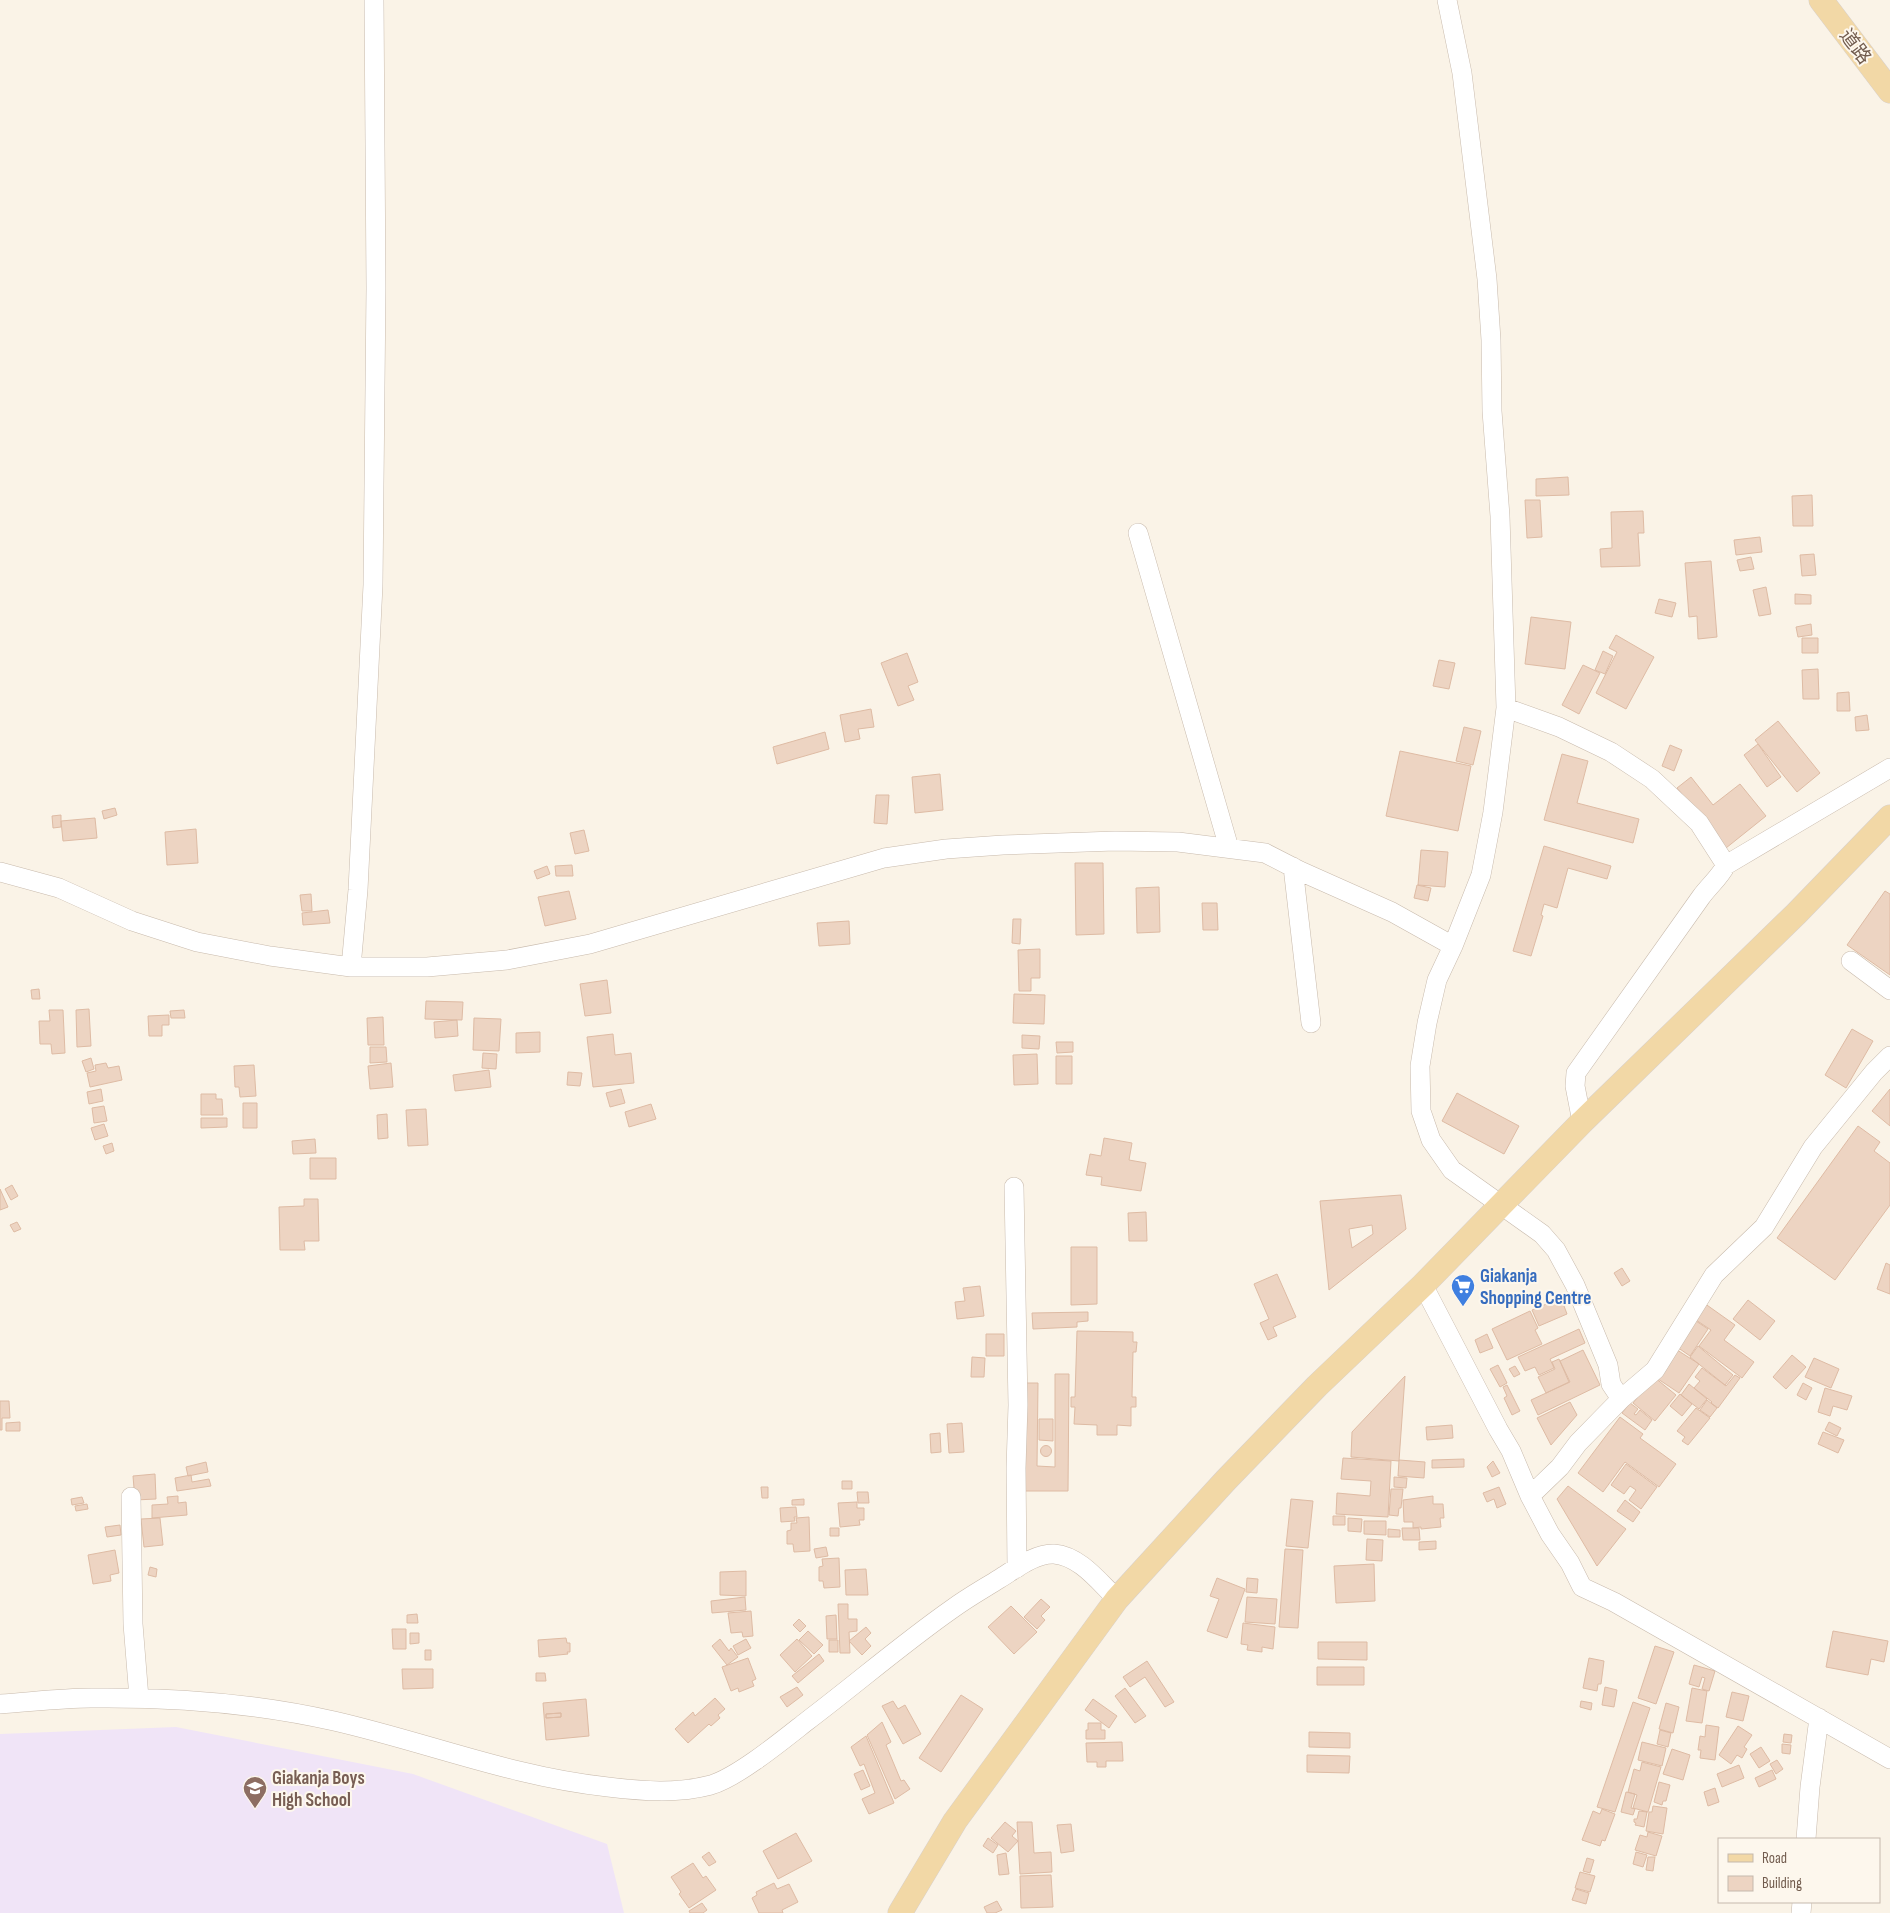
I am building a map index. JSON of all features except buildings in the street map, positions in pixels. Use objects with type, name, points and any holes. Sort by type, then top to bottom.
[{"type":"main road","name":"道路","points":[[1821,0],[1890,91]]},
{"type":"main road","points":[[900,1913],[955,1821],[1117,1599],[1226,1480],[1317,1386],[1423,1285],[1500,1204],[1796,914],[1890,817]]},
{"type":"street","points":[[351,967],[358,890],[374,576],[376,288],[374,0]]},
{"type":"street","points":[[1447,0],[1462,73],[1487,279],[1491,340],[1492,411],[1500,516],[1506,708],[1493,812],[1481,875],[1453,946],[1437,980],[1427,1023],[1420,1066],[1421,1111],[1431,1140],[1452,1170],[1542,1234],[1556,1250],[1575,1285],[1608,1365],[1612,1384],[1621,1399]]},
{"type":"street","points":[[1138,533],[1229,848]]},
{"type":"street","points":[[1506,708],[1559,727],[1610,752],[1652,779],[1700,823],[1726,865]]},
{"type":"street","points":[[1582,1122],[1575,1086],[1576,1073],[1701,897],[1712,882],[1722,873],[1726,865],[1890,768]]},
{"type":"street","points":[[0,872],[59,888],[132,921],[197,942],[270,956],[351,967],[426,968],[507,960],[590,944],[884,858],[946,849],[1003,845],[1116,841],[1178,842],[1265,853],[1392,912],[1453,946]]},
{"type":"street","points":[[1292,867],[1311,1023]]},
{"type":"street","points":[[1851,961],[1890,990]]},
{"type":"street","points":[[1530,1496],[1560,1468],[1578,1443],[1621,1399],[1654,1370],[1714,1276],[1764,1227],[1813,1147],[1874,1072],[1890,1056]]},
{"type":"street","points":[[1014,1187],[1018,1405],[1016,1468],[1017,1568]]},
{"type":"street","points":[[1423,1285],[1511,1451],[1530,1496],[1550,1534],[1570,1562],[1582,1587],[1614,1602],[1890,1759]]},
{"type":"street","points":[[131,1497],[133,1624],[140,1698]]},
{"type":"street","points":[[0,1704],[88,1698],[140,1698],[259,1708],[334,1721],[503,1768],[552,1779],[658,1792],[683,1790],[713,1784],[771,1749],[953,1608],[1031,1560],[1050,1554],[1068,1557],[1083,1567],[1117,1599]]},
{"type":"street","points":[[1806,1838],[1810,1787],[1819,1718]]},
{"type":"shaded area","name":"Giakanja Boys High School","points":[[176,1727],[413,1774],[607,1844],[624,1913],[0,1913],[0,1734]]},
{"type":"place","name":"Giakanja Shopping Centre","points":[[1463,1307]]},
{"type":"place","name":"Giakanja Boys High School","points":[[255,1809]]}]
